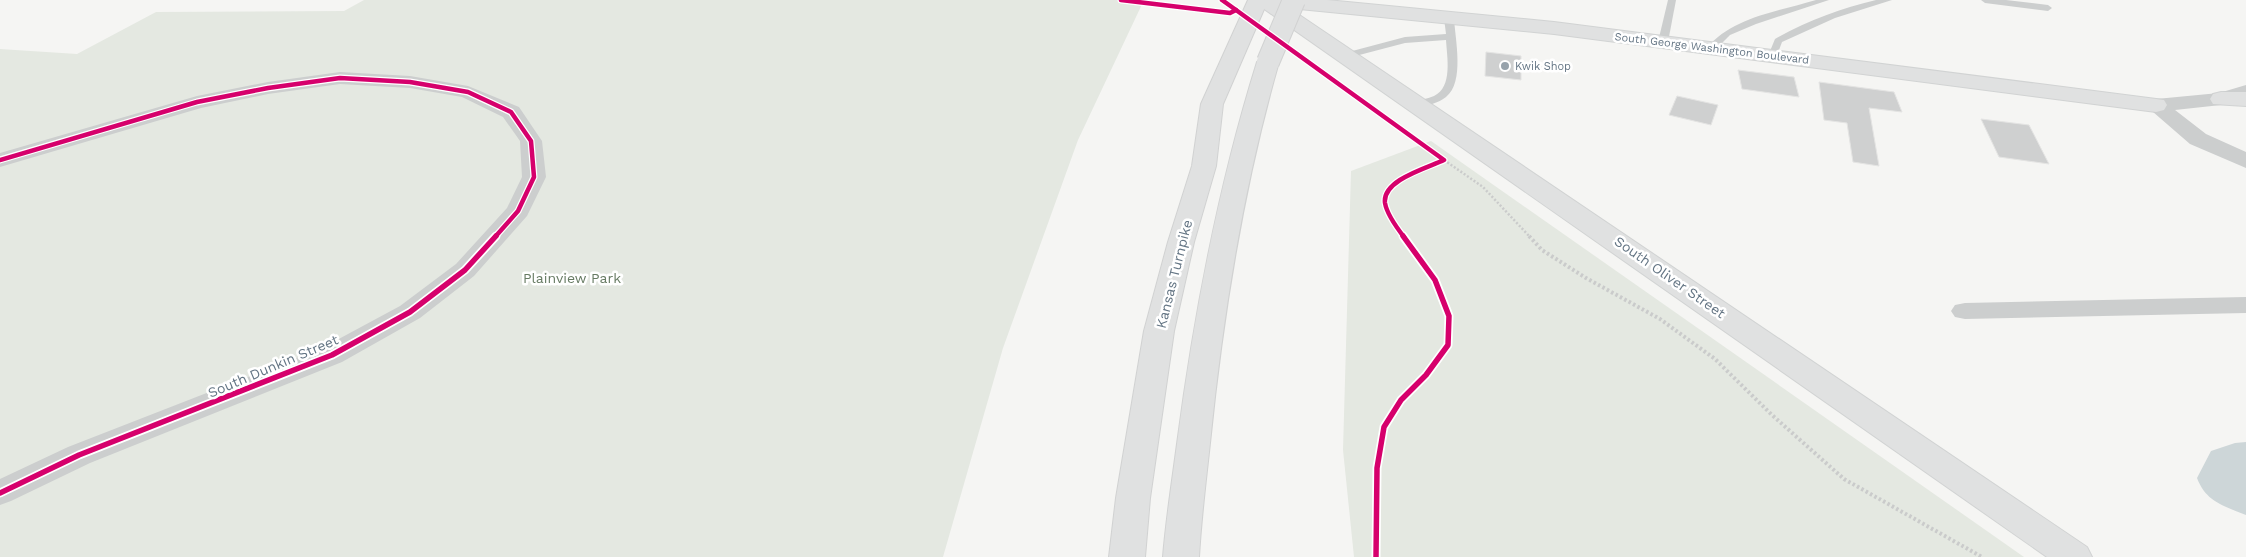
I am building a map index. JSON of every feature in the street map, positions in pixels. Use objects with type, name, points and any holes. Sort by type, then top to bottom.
[{"type":"main road","name":"Kansas Turnpike","points":[[1127,557],[1134,498],[1160,330],[1181,242],[1204,166],[1212,104],[1258,0]]},
{"type":"main road","name":"South George Washington Boulevard","points":[[1266,0],[1449,27],[1663,42],[2088,98],[2156,105]]},
{"type":"main road","name":"South Oliver Street","points":[[1266,0],[1344,56],[2074,557]]},
{"type":"main road","points":[[1181,557],[1202,364],[1220,256],[1252,114],[1268,62],[1294,0]]},
{"type":"main road","points":[[2221,99],[2246,99]]},
{"type":"street","name":"South Dunkin Street","points":[[0,160],[197,102],[268,88],[340,78],[410,82],[468,92],[510,112],[531,141],[534,177],[518,212],[465,270],[410,312],[332,355],[79,455],[0,493]]},
{"type":"street","points":[[2156,105],[2221,99],[2246,91]]},
{"type":"street","points":[[2156,105],[2197,110],[2246,110]]},
{"type":"street","points":[[2156,105],[2198,139],[2245,161]]},
{"type":"street","points":[[1965,311],[2246,304]]},
{"type":"lane","points":[[1663,42],[1672,0]]},
{"type":"lane","points":[[1712,48],[1727,33],[1752,22],[1825,0]]},
{"type":"lane","points":[[1773,56],[1778,41],[1792,33],[1827,18],[1865,5],[1888,0]]},
{"type":"lane","points":[[1985,0],[2048,8]]},
{"type":"lane","points":[[1344,56],[1449,27],[1453,55],[1449,88],[1444,94],[1417,105]]},
{"type":"path","points":[[1436,154],[1483,188],[1542,250],[1586,278],[1660,318],[1715,359],[1772,415],[1844,479],[1982,557]]},
{"type":"path","points":[[1436,164],[1444,160]]},
{"type":"green space","name":"Plainview Park","points":[[364,0],[1144,0],[1078,140],[1003,348],[943,557],[0,557],[0,49],[77,54],[156,12],[344,11]]},
{"type":"green space","points":[[1431,141],[2024,557],[1354,557],[1343,450],[1351,171]]},
{"type":"shaded area","points":[[2246,442],[2246,515],[2223,506],[2211,498],[2205,493],[2197,478],[2211,451],[2235,443]]},
{"type":"building","points":[[1486,52],[1521,56],[1521,80],[1485,76]]},
{"type":"building","points":[[1738,70],[1794,77],[1799,97],[1742,89]]},
{"type":"building","points":[[1819,82],[1894,92],[1902,112],[1869,108],[1879,166],[1853,162],[1847,123],[1824,120]]},
{"type":"building","points":[[1677,96],[1718,105],[1711,125],[1669,115]]},
{"type":"building","points":[[1981,119],[2029,125],[2049,164],[1999,157]]},
{"type":"cycle path","points":[[1121,0],[1230,13],[1236,10],[1222,0]]},
{"type":"cycle path","points":[[1236,10],[1444,160],[1395,182],[1387,191],[1385,203],[1394,223],[1435,280],[1449,316],[1448,345],[1426,375],[1401,400],[1384,427],[1377,468],[1376,557]]},
{"type":"cycle path","points":[[0,160],[197,102],[268,88],[340,78],[410,82],[468,92],[511,112],[531,141],[534,177],[518,211],[465,270],[410,312],[332,355],[79,455],[0,493]]},
{"type":"place","name":"Kwik Shop","points":[[1505,66]]}]
